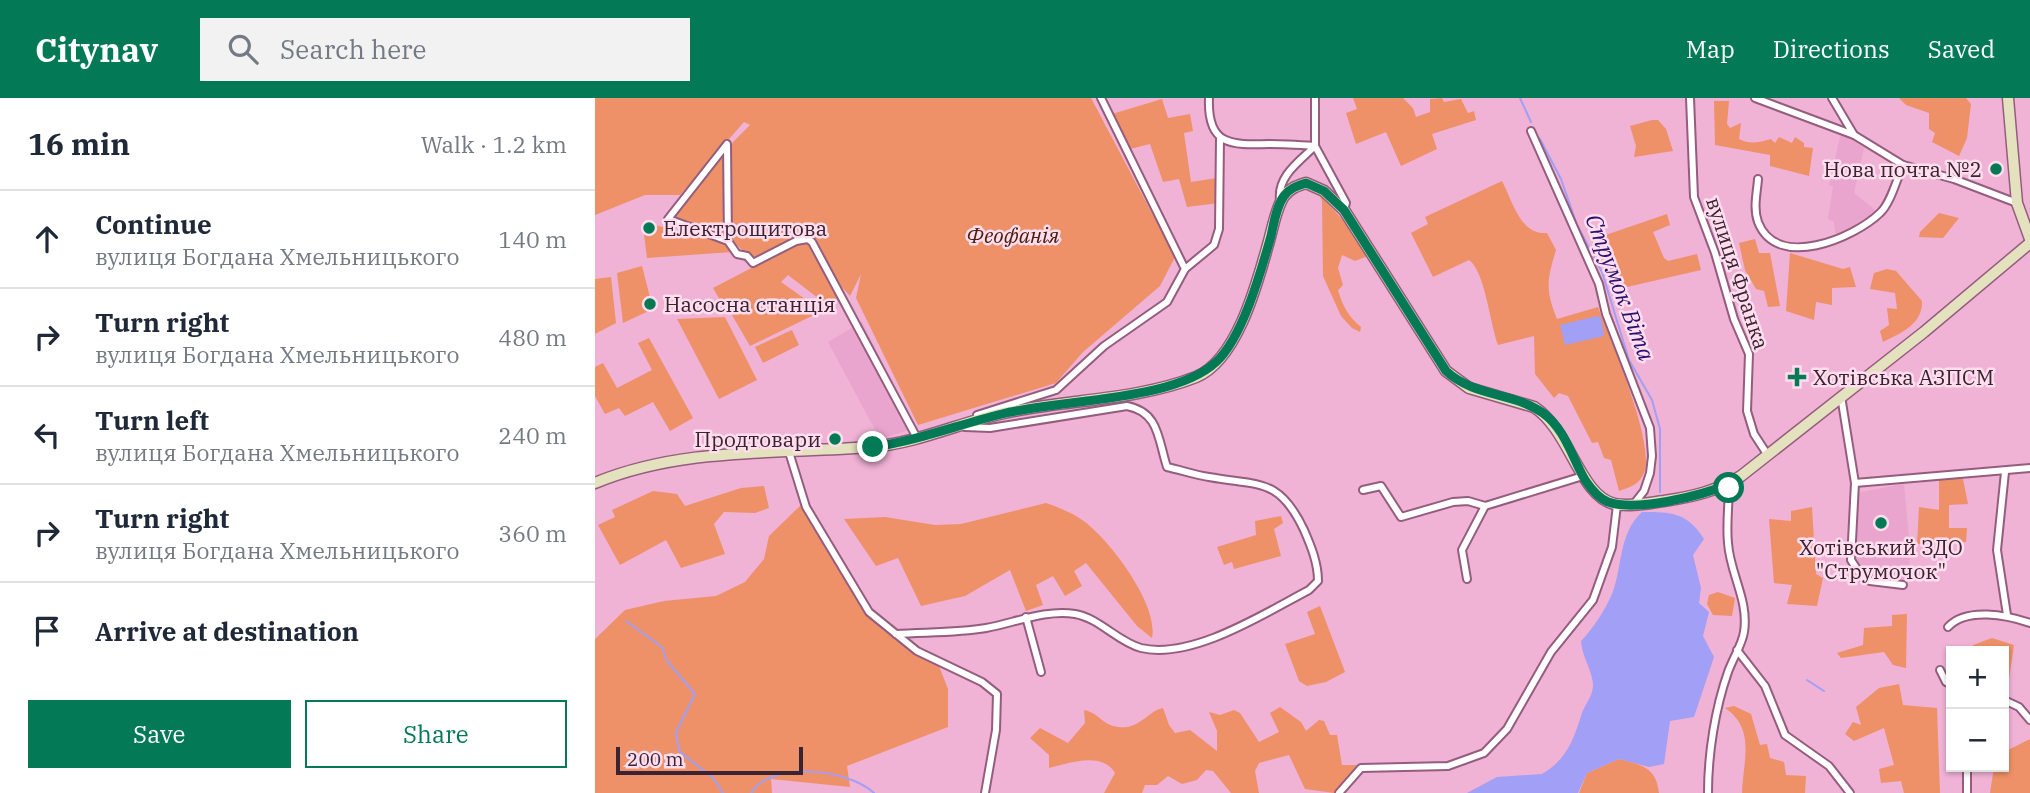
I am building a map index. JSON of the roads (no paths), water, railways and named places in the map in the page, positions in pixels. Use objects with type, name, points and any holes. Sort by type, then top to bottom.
[{"type":"street","points":[[1101,98],[1185,269]]},
{"type":"street","points":[[1209,98],[1211,126],[1220,138],[1229,143],[1315,146]]},
{"type":"street","points":[[1315,98],[1315,146],[1346,203],[1344,210]]},
{"type":"street","name":"вулиця Франка","points":[[1690,98],[1694,197],[1715,253],[1734,319],[1749,354],[1747,411],[1754,435],[1767,454]]},
{"type":"street","points":[[1755,98],[1854,135],[1903,164],[1954,179],[2017,203]]},
{"type":"street","points":[[1832,98],[1854,135]]},
{"type":"street","points":[[1280,202],[1294,187],[1306,183],[1324,191],[1344,210],[1446,371],[1469,388],[1534,407],[1545,414],[1563,436],[1583,476],[1597,495],[1617,505],[1633,505],[1674,499],[1729,484],[1924,332],[2030,241],[2017,203],[2008,98]]},
{"type":"street","points":[[1531,131],[1594,271],[1606,314],[1650,428],[1650,473],[1644,491],[1633,505]]},
{"type":"street","points":[[934,435],[975,416],[1063,386],[1104,346],[1167,302],[1185,269],[1214,244],[1219,229],[1220,138]]},
{"type":"street","points":[[728,241],[668,219],[727,144],[728,241],[737,254],[747,256],[753,263],[796,241],[809,239],[812,242],[918,440]]},
{"type":"street","points":[[595,483],[660,461],[873,447],[918,440],[1002,414],[1144,390],[1199,376],[1219,360],[1242,322],[1260,274],[1280,202],[1279,190],[1287,173],[1315,146]]},
{"type":"street","points":[[1758,179],[1755,207],[1758,222],[1767,235],[1780,243],[1807,248],[1844,237],[1882,212],[1903,164]]},
{"type":"street","points":[[1841,396],[1855,482],[1850,551],[1854,568],[1870,582],[1903,585]]},
{"type":"street","points":[[896,634],[985,628],[1026,617],[1075,614],[1114,632],[1138,647],[1160,651],[1213,638],[1309,590],[1318,581],[1318,568],[1295,510],[1277,490],[1261,482],[1209,477],[1167,467],[1148,414],[1140,408],[1127,406],[990,428],[962,427]]},
{"type":"street","points":[[789,452],[806,507],[869,612],[917,651],[982,682],[997,694],[998,712],[985,793]]},
{"type":"street","points":[[1855,482],[2030,468]]},
{"type":"street","points":[[2005,472],[1997,550],[2007,615]]},
{"type":"street","points":[[1363,490],[1381,486],[1401,517],[1424,508],[1453,502],[1485,506],[1583,476]]},
{"type":"street","points":[[1708,793],[1712,742],[1727,673],[1744,635],[1742,592],[1732,568],[1728,543],[1729,484]]},
{"type":"street","points":[[1339,793],[1361,768],[1448,766],[1484,753],[1507,729],[1551,652],[1593,600],[1612,547],[1617,505]]},
{"type":"street","points":[[1467,579],[1462,550],[1485,506]]},
{"type":"street","points":[[1948,627],[1960,618],[2007,615],[2030,623]]},
{"type":"street","points":[[1026,617],[1041,672]]},
{"type":"street","points":[[1737,650],[1765,686],[1785,735],[1829,766],[1850,793]]},
{"type":"street","points":[[1940,670],[1946,682]]},
{"type":"street","points":[[2009,702],[2019,707],[2030,720]]},
{"type":"street","points":[[1967,772],[1967,793]]},
{"type":"waterway","name":"Струмок Віта","points":[[1520,98],[1531,122]]},
{"type":"waterway","name":"Струмок Віта","points":[[1540,139],[1561,179],[1577,225],[1602,272],[1629,360],[1652,400],[1660,429],[1660,492]]},
{"type":"waterway","points":[[626,621],[662,647],[667,661],[695,694],[676,732],[679,751],[714,779],[723,793]]},
{"type":"waterway","points":[[1807,680],[1824,691]]},
{"type":"waterway","name":"Струмок Віта","points":[[751,793],[761,783],[792,772],[847,778],[874,793]]},
{"type":"place","name":"Нова почта №2","points":[[1996,169]]},
{"type":"place","name":"Електрощитова","points":[[649,228]]},
{"type":"place","name":"Насосна станція","points":[[650,304]]},
{"type":"place","name":"Хотівська АЗПСМ","points":[[1797,377]]},
{"type":"place","name":"Продтовари","points":[[835,439]]},
{"type":"place","name":"Хотівський ЗДО \"Струмочок\"","points":[[1881,523]]},
{"type":"park label","name":"Феофанія","points":[[1013,235]]}]
